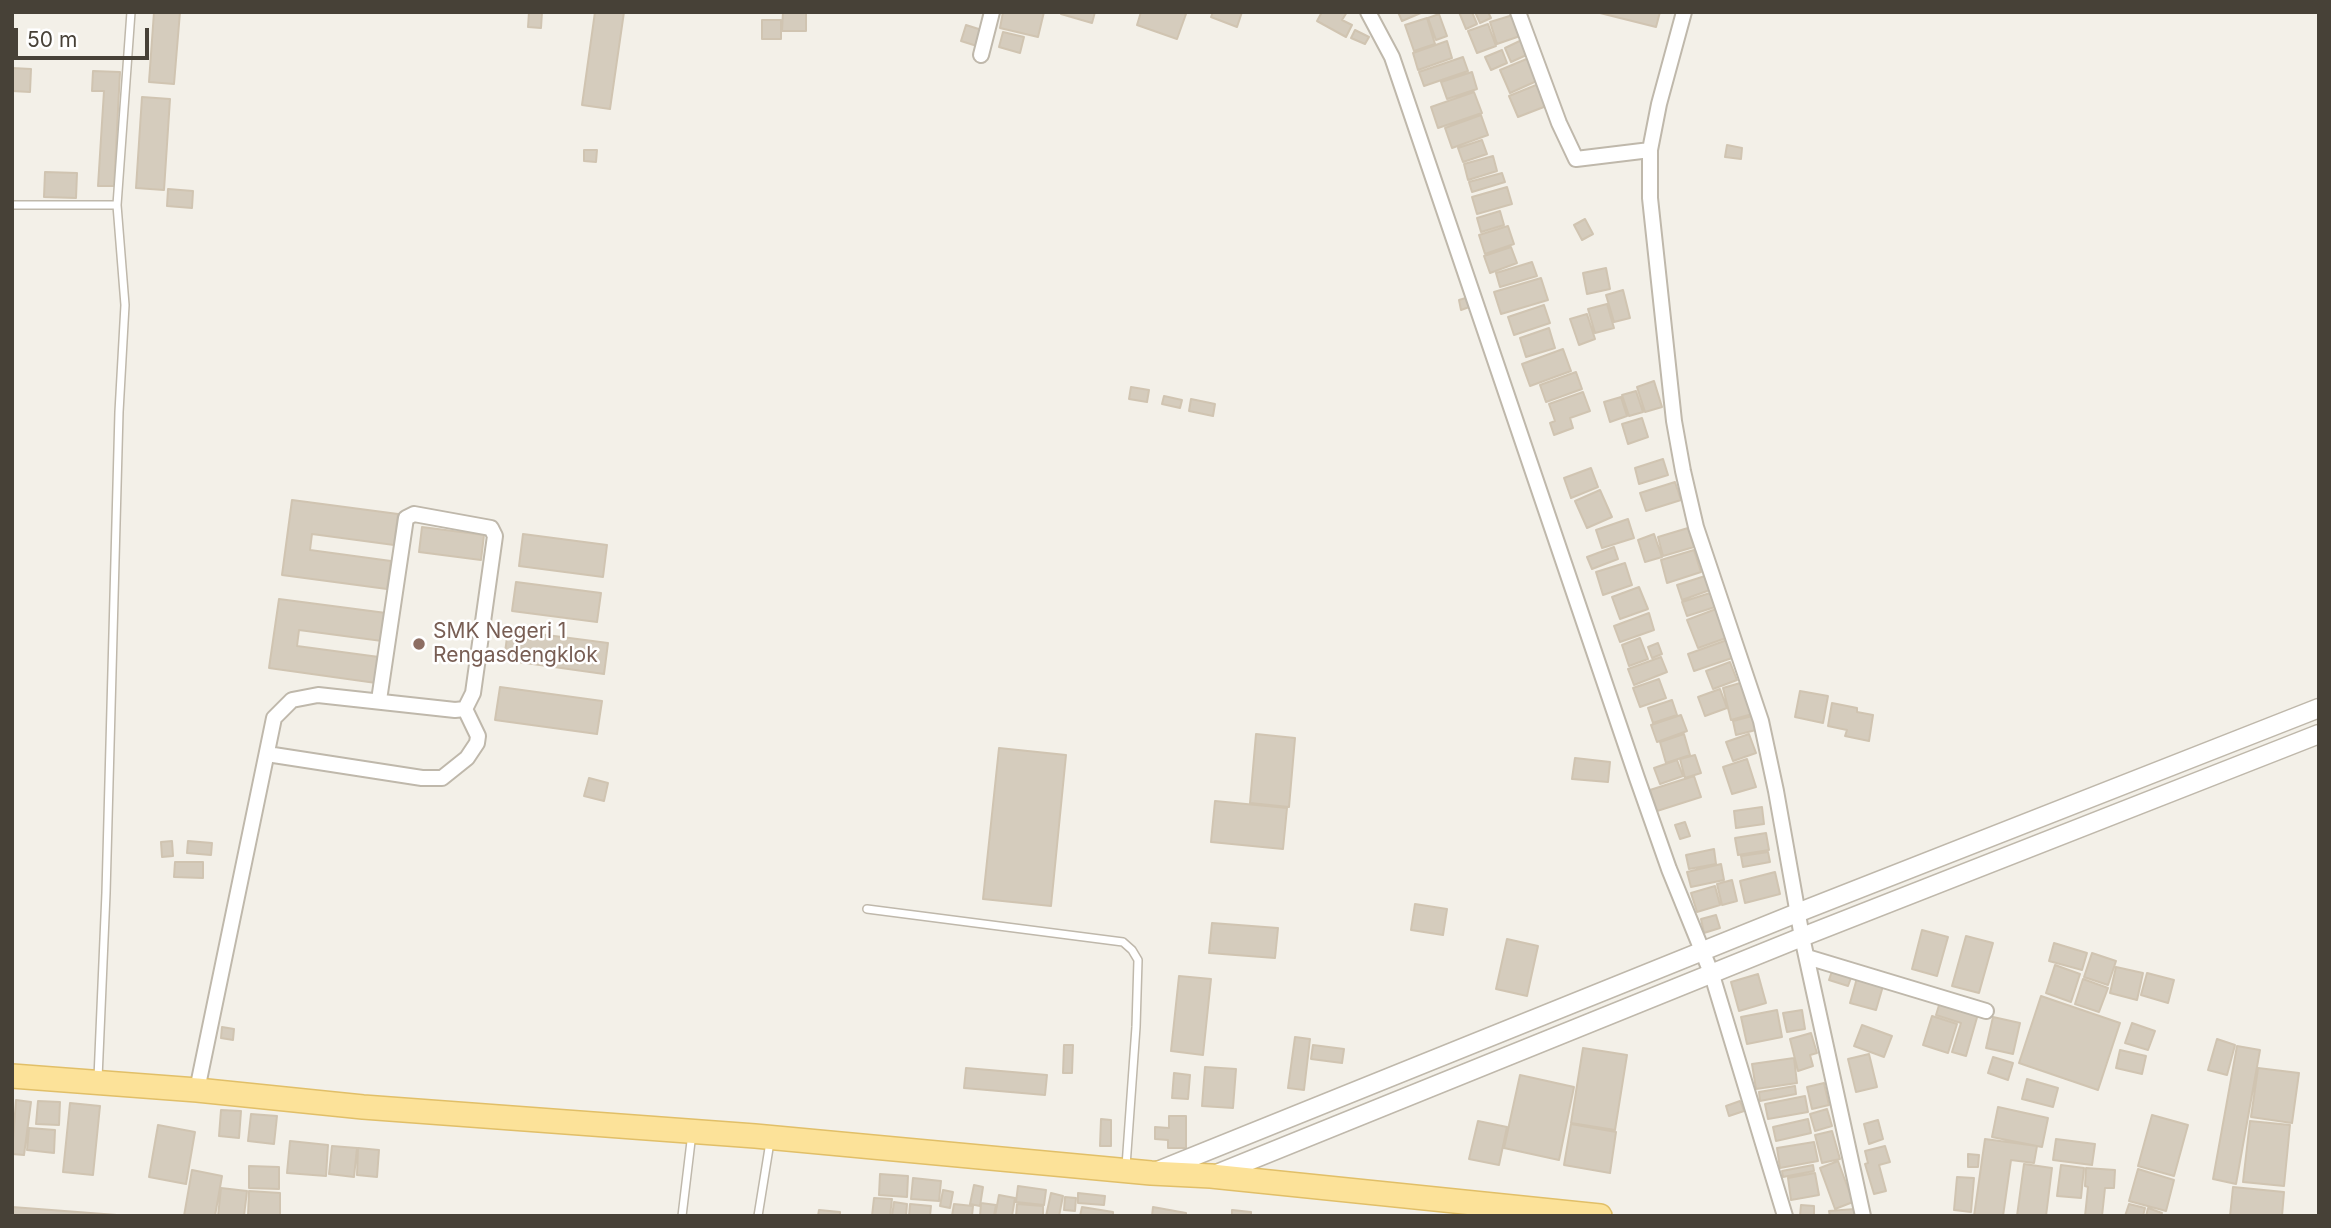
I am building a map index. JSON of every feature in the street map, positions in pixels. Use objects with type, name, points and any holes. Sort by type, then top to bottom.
[{"type":"main road","points":[[12,1076],[1211,1176],[1600,1216]]},
{"type":"street","points":[[981,55],[992,12]]},
{"type":"street","points":[[1368,12],[1392,57],[1637,778],[1669,869],[1712,975],[1785,1216]]},
{"type":"street","points":[[1518,12],[1559,123],[1576,159],[1650,150]]},
{"type":"street","points":[[1684,12],[1659,104],[1650,150],[1650,198],[1674,421],[1696,527],[1761,721],[1797,913],[1863,1216]]},
{"type":"street","points":[[379,700],[404,521],[414,514],[486,526],[495,533],[473,693],[465,709]]},
{"type":"street","points":[[197,1090],[274,718],[292,700],[318,695],[465,709]]},
{"type":"street","points":[[267,754],[422,778],[442,778],[467,758],[477,743],[478,736],[465,709]]},
{"type":"street","points":[[1151,1173],[1797,913],[2319,709]]},
{"type":"street","points":[[1211,1176],[1802,937],[2319,734]]},
{"type":"street","points":[[1807,957],[1986,1011]]},
{"type":"lane","points":[[97,1082],[106,893],[119,412],[125,305],[117,205],[131,12]]},
{"type":"lane","points":[[12,205],[117,205]]},
{"type":"lane","points":[[867,909],[1123,942],[1132,950],[1138,960],[1137,1000],[1125,1170]]},
{"type":"lane","points":[[682,1216],[692,1131]]},
{"type":"lane","points":[[758,1216],[771,1138]]},
{"type":"building","points":[[154,12],[180,12],[174,84],[149,82]]},
{"type":"building","points":[[529,12],[542,12],[541,28],[528,27]]},
{"type":"building","points":[[595,12],[624,12],[610,109],[582,105]]},
{"type":"building","points":[[783,12],[806,12],[806,31],[782,31]]},
{"type":"building","points":[[1003,12],[1044,12],[1038,37],[1000,28]]},
{"type":"building","points":[[1095,12],[1092,23],[1061,14]]},
{"type":"building","points":[[1141,12],[1186,14],[1177,39],[1137,25]]},
{"type":"building","points":[[1213,12],[1242,12],[1237,27],[1211,17]]},
{"type":"building","points":[[1322,12],[1347,12],[1342,20],[1352,25],[1346,37],[1317,21]]},
{"type":"building","points":[[1398,12],[1423,12],[1402,21]]},
{"type":"building","points":[[1459,12],[1472,12],[1477,24],[1466,29]]},
{"type":"building","points":[[1475,12],[1488,12],[1491,18],[1480,23]]},
{"type":"building","points":[[1596,12],[1660,12],[1656,27]]},
{"type":"building","points":[[1439,14],[1447,36],[1436,40],[1428,18]]},
{"type":"building","points":[[1513,15],[1520,36],[1497,44],[1490,22]]},
{"type":"building","points":[[1427,18],[1435,44],[1414,51],[1405,25]]},
{"type":"building","points":[[762,20],[781,20],[781,39],[762,39]]},
{"type":"building","points":[[1488,24],[1496,46],[1477,53],[1468,31]]},
{"type":"building","points":[[966,25],[985,31],[980,47],[961,41]]},
{"type":"building","points":[[1355,30],[1369,37],[1365,44],[1351,38]]},
{"type":"building","points":[[1003,32],[1024,37],[1020,53],[999,47]]},
{"type":"building","points":[[1526,38],[1533,52],[1511,62],[1505,48]]},
{"type":"building","points":[[1447,41],[1452,58],[1418,70],[1413,53]]},
{"type":"building","points":[[1502,50],[1507,63],[1491,70],[1485,57]]},
{"type":"building","points":[[1463,57],[1468,71],[1424,86],[1419,72]]},
{"type":"building","points":[[1529,58],[1539,80],[1510,93],[1500,70]]},
{"type":"building","points":[[12,68],[31,69],[30,92],[12,91]]},
{"type":"building","points":[[93,71],[120,72],[114,186],[98,186],[104,91],[92,91]]},
{"type":"building","points":[[1472,72],[1477,89],[1447,99],[1441,82]]},
{"type":"building","points":[[1541,83],[1549,105],[1518,117],[1509,96]]},
{"type":"building","points":[[1474,92],[1482,113],[1438,128],[1431,107]]},
{"type":"building","points":[[142,97],[170,99],[164,190],[136,188]]},
{"type":"building","points":[[1481,115],[1488,135],[1452,148],[1445,128]]},
{"type":"building","points":[[1482,140],[1487,154],[1463,162],[1458,148]]},
{"type":"building","points":[[1727,145],[1742,148],[1741,159],[1725,157]]},
{"type":"building","points":[[584,150],[597,150],[596,162],[584,161]]},
{"type":"building","points":[[1493,156],[1497,171],[1468,180],[1464,164]]},
{"type":"building","points":[[45,172],[77,173],[76,198],[44,197]]},
{"type":"building","points":[[1502,173],[1505,182],[1472,192],[1469,182]]},
{"type":"building","points":[[1507,187],[1512,204],[1477,214],[1472,197]]},
{"type":"building","points":[[168,189],[193,191],[192,208],[167,206]]},
{"type":"building","points":[[1500,211],[1504,225],[1481,232],[1477,218]]},
{"type":"building","points":[[1585,219],[1593,234],[1582,240],[1574,225]]},
{"type":"building","points":[[1508,226],[1514,244],[1485,254],[1479,235]]},
{"type":"building","points":[[1511,247],[1517,263],[1490,273],[1484,256]]},
{"type":"building","points":[[1532,262],[1537,276],[1500,287],[1496,273]]},
{"type":"building","points":[[1606,268],[1610,289],[1587,294],[1583,273]]},
{"type":"building","points":[[1541,278],[1548,300],[1501,314],[1494,292]]},
{"type":"building","points":[[1623,290],[1630,318],[1614,322],[1606,295]]},
{"type":"building","points":[[1469,297],[1472,306],[1461,310],[1459,300]]},
{"type":"building","points":[[1607,304],[1614,328],[1595,333],[1588,309]]},
{"type":"building","points":[[1544,305],[1550,323],[1514,335],[1508,317]]},
{"type":"building","points":[[1587,314],[1595,339],[1579,345],[1570,319]]},
{"type":"building","points":[[1549,328],[1555,348],[1526,357],[1520,338]]},
{"type":"building","points":[[1563,349],[1571,371],[1530,386],[1522,364]]},
{"type":"building","points":[[1576,372],[1582,389],[1546,402],[1540,385]]},
{"type":"building","points":[[1654,381],[1662,407],[1645,412],[1637,387]]},
{"type":"building","points":[[1131,387],[1149,390],[1147,402],[1129,399]]},
{"type":"building","points":[[1636,391],[1643,412],[1629,416],[1622,395]]},
{"type":"building","points":[[1583,392],[1590,411],[1570,418],[1573,428],[1554,435],[1550,423],[1555,421],[1549,404]]},
{"type":"building","points":[[1164,396],[1182,400],[1180,408],[1162,404]]},
{"type":"building","points":[[1621,397],[1627,416],[1610,422],[1604,402]]},
{"type":"building","points":[[1191,399],[1215,404],[1213,416],[1189,411]]},
{"type":"building","points":[[1642,418],[1648,437],[1628,444],[1622,424]]},
{"type":"building","points":[[1663,459],[1668,475],[1639,484],[1635,468]]},
{"type":"building","points":[[1591,468],[1598,487],[1571,498],[1564,478]]},
{"type":"building","points":[[1675,482],[1681,500],[1646,511],[1640,493]]},
{"type":"building","points":[[1600,490],[1612,517],[1587,528],[1575,501]]},
{"type":"building","points":[[292,500],[398,514],[394,545],[312,534],[310,550],[391,561],[387,589],[282,575]]},
{"type":"building","points":[[1628,519],[1634,538],[1602,548],[1596,530]]},
{"type":"building","points":[[422,527],[484,535],[481,560],[419,552]]},
{"type":"building","points":[[1688,528],[1694,547],[1663,556],[1658,537]]},
{"type":"building","points":[[523,534],[607,545],[603,577],[519,566]]},
{"type":"building","points":[[1654,534],[1662,557],[1645,562],[1638,540]]},
{"type":"building","points":[[1614,547],[1618,559],[1592,569],[1587,557]]},
{"type":"building","points":[[1694,550],[1701,572],[1667,583],[1661,560]]},
{"type":"building","points":[[1625,563],[1632,585],[1603,595],[1596,572]]},
{"type":"building","points":[[1705,576],[1710,590],[1682,600],[1677,585]]},
{"type":"building","points":[[516,582],[601,593],[597,622],[512,611]]},
{"type":"building","points":[[1639,587],[1648,609],[1620,619],[1612,597]]},
{"type":"building","points":[[1710,593],[1715,607],[1687,616],[1682,602]]},
{"type":"building","points":[[279,599],[386,613],[382,641],[299,630],[297,646],[379,657],[376,683],[269,668]]},
{"type":"building","points":[[1716,609],[1726,638],[1698,648],[1687,620]]},
{"type":"building","points":[[1649,613],[1654,630],[1620,642],[1614,626]]},
{"type":"building","points":[[508,630],[608,643],[604,674],[504,660]]},
{"type":"building","points":[[1640,638],[1648,659],[1629,666],[1622,645]]},
{"type":"building","points":[[1730,639],[1735,657],[1694,671],[1688,654]]},
{"type":"building","points":[[1658,643],[1662,654],[1652,658],[1648,647]]},
{"type":"building","points":[[1661,657],[1667,672],[1634,685],[1628,669]]},
{"type":"building","points":[[1730,662],[1737,680],[1713,689],[1706,671]]},
{"type":"building","points":[[1659,679],[1666,698],[1640,707],[1633,688]]},
{"type":"building","points":[[1747,681],[1756,713],[1731,720],[1723,688]]},
{"type":"building","points":[[500,687],[602,701],[597,734],[495,720]]},
{"type":"building","points":[[1720,689],[1727,708],[1705,716],[1698,697]]},
{"type":"building","points":[[1800,691],[1828,696],[1823,723],[1795,717]]},
{"type":"building","points":[[1672,700],[1677,715],[1653,723],[1648,708]]},
{"type":"building","points":[[1832,703],[1857,708],[1857,712],[1873,715],[1869,741],[1845,736],[1847,730],[1828,726]]},
{"type":"building","points":[[1681,715],[1687,731],[1657,742],[1651,725]]},
{"type":"building","points":[[1756,715],[1760,729],[1736,735],[1733,721]]},
{"type":"building","points":[[1256,734],[1295,738],[1289,807],[1250,803]]},
{"type":"building","points":[[1684,734],[1690,755],[1666,763],[1660,742]]},
{"type":"building","points":[[1749,734],[1756,753],[1733,761],[1726,742]]},
{"type":"building","points":[[999,748],[1066,755],[1051,906],[983,899]]},
{"type":"building","points":[[1695,755],[1701,773],[1685,778],[1680,759]]},
{"type":"building","points":[[1575,758],[1610,762],[1608,782],[1572,779]]},
{"type":"building","points":[[1747,759],[1756,787],[1732,794],[1723,767]]},
{"type":"building","points":[[1677,760],[1683,776],[1660,784],[1654,768]]},
{"type":"building","points":[[1694,776],[1701,797],[1657,811],[1650,790]]},
{"type":"building","points":[[589,778],[608,783],[604,801],[584,796]]},
{"type":"building","points":[[1215,801],[1287,808],[1283,849],[1211,842]]},
{"type":"building","points":[[1762,807],[1764,824],[1736,828],[1734,811]]},
{"type":"building","points":[[1685,822],[1690,836],[1680,839],[1675,825]]},
{"type":"building","points":[[1766,833],[1769,850],[1738,855],[1735,838]]},
{"type":"building","points":[[172,841],[173,856],[162,857],[161,842]]},
{"type":"building","points":[[188,841],[212,843],[211,855],[187,853]]},
{"type":"building","points":[[1714,849],[1716,864],[1689,869],[1686,855]]},
{"type":"building","points":[[1768,852],[1770,862],[1743,867],[1741,856]]},
{"type":"building","points":[[175,862],[203,862],[203,878],[174,877]]},
{"type":"building","points":[[1721,864],[1724,880],[1691,887],[1687,872]]},
{"type":"building","points":[[1775,872],[1780,894],[1745,903],[1740,881]]},
{"type":"building","points":[[1732,880],[1737,901],[1722,905],[1717,884]]},
{"type":"building","points":[[1715,886],[1720,905],[1697,912],[1691,893]]},
{"type":"building","points":[[1415,904],[1447,909],[1443,935],[1411,930]]},
{"type":"building","points":[[1716,915],[1720,928],[1704,933],[1701,919]]},
{"type":"building","points":[[1212,923],[1278,928],[1275,958],[1209,953]]},
{"type":"building","points":[[1922,930],[1948,937],[1937,976],[1912,969]]},
{"type":"building","points":[[1966,936],[1993,943],[1979,993],[1952,986]]},
{"type":"building","points":[[1507,939],[1538,946],[1527,996],[1496,989]]},
{"type":"building","points":[[2054,943],[2087,953],[2082,970],[2049,961]]},
{"type":"building","points":[[2092,953],[2116,961],[2108,985],[2084,977]]},
{"type":"building","points":[[2055,965],[2080,974],[2071,1002],[2046,993]]},
{"type":"building","points":[[2116,967],[2143,973],[2137,1000],[2110,993]]},
{"type":"building","points":[[1833,968],[1852,975],[1848,986],[1829,980]]},
{"type":"building","points":[[2147,973],[2174,980],[2168,1003],[2141,995]]},
{"type":"building","points":[[1758,974],[1766,1003],[1739,1011],[1731,982]]},
{"type":"building","points":[[1179,976],[1211,979],[1203,1055],[1171,1051]]},
{"type":"building","points":[[1857,978],[1883,986],[1876,1010],[1850,1003]]},
{"type":"building","points":[[2083,979],[2108,988],[2099,1012],[2075,1004]]},
{"type":"building","points":[[2041,996],[2120,1023],[2098,1090],[2019,1063]]},
{"type":"building","points":[[1940,1002],[1978,1014],[1966,1056],[1952,1052],[1961,1023],[1936,1015]]},
{"type":"building","points":[[1777,1010],[1782,1037],[1747,1044],[1741,1017]]},
{"type":"building","points":[[1802,1010],[1805,1029],[1787,1032],[1783,1013]]},
{"type":"building","points":[[1932,1016],[1957,1024],[1948,1053],[1923,1045]]},
{"type":"building","points":[[1993,1017],[2020,1023],[2013,1054],[1986,1048]]},
{"type":"building","points":[[2132,1023],[2155,1031],[2148,1050],[2125,1043]]},
{"type":"building","points":[[1862,1025],[1892,1036],[1884,1057],[1854,1046]]},
{"type":"building","points":[[222,1027],[234,1029],[233,1040],[221,1038]]},
{"type":"building","points":[[1811,1033],[1817,1053],[1810,1055],[1813,1066],[1798,1071],[1790,1039]]},
{"type":"building","points":[[1295,1037],[1310,1039],[1304,1090],[1288,1088]]},
{"type":"building","points":[[2217,1039],[2235,1045],[2227,1075],[2208,1070]]},
{"type":"building","points":[[1064,1045],[1073,1045],[1072,1073],[1063,1073]]},
{"type":"building","points":[[1313,1045],[1344,1049],[1342,1063],[1311,1059]]},
{"type":"building","points":[[2237,1046],[2260,1050],[2236,1184],[2213,1179]]},
{"type":"building","points":[[1583,1048],[1627,1055],[1615,1130],[1571,1123]]},
{"type":"building","points":[[2120,1050],[2146,1056],[2142,1074],[2116,1068]]},
{"type":"building","points":[[1869,1054],[1877,1087],[1856,1092],[1848,1059]]},
{"type":"building","points":[[1993,1057],[2013,1063],[2008,1080],[1988,1073]]},
{"type":"building","points":[[1794,1058],[1797,1083],[1756,1089],[1752,1064]]},
{"type":"building","points":[[1205,1067],[1236,1069],[1233,1108],[1202,1106]]},
{"type":"building","points":[[966,1068],[1047,1075],[1045,1095],[964,1088]]},
{"type":"building","points":[[2258,1068],[2299,1073],[2292,1123],[2251,1117]]},
{"type":"building","points":[[1174,1073],[1190,1075],[1188,1099],[1172,1098]]},
{"type":"building","points":[[1520,1075],[1574,1087],[1559,1160],[1504,1148]]},
{"type":"building","points":[[2027,1079],[2058,1088],[2053,1107],[2022,1099]]},
{"type":"building","points":[[1824,1083],[1829,1105],[1812,1109],[1807,1087]]},
{"type":"building","points":[[1795,1086],[1796,1094],[1760,1101],[1759,1092]]},
{"type":"building","points":[[1805,1096],[1808,1112],[1768,1119],[1765,1104]]},
{"type":"building","points":[[16,1100],[31,1102],[24,1155],[12,1154]]},
{"type":"building","points":[[38,1101],[60,1102],[59,1125],[36,1124]]},
{"type":"building","points":[[1740,1101],[1744,1111],[1729,1116],[1726,1106]]},
{"type":"building","points":[[70,1103],[100,1106],[93,1175],[63,1172]]},
{"type":"building","points":[[1998,1107],[2048,1118],[2042,1147],[1992,1137]]},
{"type":"building","points":[[1827,1109],[1832,1126],[1815,1131],[1810,1114]]},
{"type":"building","points":[[221,1110],[241,1111],[239,1138],[219,1136]]},
{"type":"building","points":[[251,1114],[277,1116],[274,1144],[248,1141]]},
{"type":"building","points":[[2152,1115],[2188,1125],[2174,1176],[2138,1166]]},
{"type":"building","points":[[1169,1116],[1186,1116],[1186,1148],[1168,1148],[1168,1140],[1155,1139],[1155,1127],[1169,1128]]},
{"type":"building","points":[[1101,1119],[1111,1120],[1111,1146],[1100,1146]]},
{"type":"building","points":[[1808,1119],[1811,1133],[1776,1141],[1773,1127]]},
{"type":"building","points":[[1878,1120],[1883,1139],[1869,1144],[1864,1124]]},
{"type":"building","points":[[1478,1121],[1507,1127],[1499,1165],[1469,1159]]},
{"type":"building","points":[[2250,1121],[2290,1125],[2284,1186],[2243,1182]]},
{"type":"building","points":[[1571,1124],[1616,1132],[1610,1173],[1564,1165]]},
{"type":"building","points":[[158,1125],[195,1132],[186,1184],[149,1177]]},
{"type":"building","points":[[29,1128],[55,1130],[54,1153],[27,1150]]},
{"type":"building","points":[[1832,1131],[1840,1159],[1822,1163],[1815,1135]]},
{"type":"building","points":[[1985,1139],[2037,1146],[2034,1163],[2011,1160],[2003,1216],[1974,1216]]},
{"type":"building","points":[[2056,1139],[2095,1144],[2092,1165],[2053,1160]]},
{"type":"building","points":[[290,1141],[328,1145],[326,1176],[287,1173]]},
{"type":"building","points":[[1814,1142],[1818,1161],[1780,1168],[1777,1148]]},
{"type":"building","points":[[332,1146],[357,1148],[354,1177],[329,1174]]},
{"type":"building","points":[[1885,1146],[1890,1162],[1879,1165],[1886,1191],[1874,1194],[1865,1164],[1868,1163],[1865,1151]]},
{"type":"building","points":[[358,1148],[379,1150],[377,1177],[357,1175]]},
{"type":"building","points":[[1968,1154],[1979,1155],[1978,1167],[1968,1167]]},
{"type":"building","points":[[1838,1161],[1853,1202],[1835,1209],[1820,1168]]},
{"type":"building","points":[[2024,1164],[2052,1168],[2046,1216],[2017,1216]]},
{"type":"building","points":[[1813,1165],[1814,1171],[1783,1177],[1782,1171]]},
{"type":"building","points":[[2061,1165],[2084,1168],[2081,1198],[2057,1196]]},
{"type":"building","points":[[249,1166],[279,1167],[279,1189],[249,1188]]},
{"type":"building","points":[[2086,1168],[2115,1170],[2114,1188],[2105,1188],[2102,1216],[2085,1216],[2088,1187],[2085,1186]]},
{"type":"building","points":[[2138,1169],[2174,1180],[2166,1211],[2129,1201]]},
{"type":"building","points":[[192,1170],[222,1176],[215,1216],[184,1216]]},
{"type":"building","points":[[1815,1173],[1819,1195],[1791,1200],[1788,1178]]},
{"type":"building","points":[[880,1174],[908,1176],[907,1197],[879,1195]]},
{"type":"building","points":[[1957,1177],[1974,1178],[1971,1212],[1954,1210]]},
{"type":"building","points":[[913,1178],[941,1181],[939,1201],[911,1199]]},
{"type":"building","points":[[974,1185],[983,1187],[980,1206],[970,1204]]},
{"type":"building","points":[[1018,1186],[1046,1190],[1044,1205],[1016,1202]]},
{"type":"building","points":[[2233,1187],[2284,1192],[2282,1216],[2230,1216]]},
{"type":"building","points":[[221,1188],[247,1191],[244,1216],[218,1216]]},
{"type":"building","points":[[943,1190],[953,1192],[950,1208],[940,1206]]},
{"type":"building","points":[[249,1191],[280,1193],[280,1216],[248,1216]]},
{"type":"building","points":[[1051,1193],[1063,1196],[1059,1216],[1046,1216]]},
{"type":"building","points":[[1078,1193],[1105,1196],[1104,1205],[1078,1203]]},
{"type":"building","points":[[999,1195],[1015,1198],[1012,1216],[995,1216]]},
{"type":"building","points":[[1065,1197],[1076,1198],[1075,1211],[1064,1210]]},
{"type":"building","points":[[874,1198],[892,1199],[890,1216],[872,1216]]},
{"type":"building","points":[[894,1202],[907,1204],[906,1216],[892,1216]]},
{"type":"building","points":[[981,1203],[996,1205],[994,1216],[980,1216]]},
{"type":"building","points":[[910,1204],[931,1206],[930,1216],[909,1216]]},
{"type":"building","points":[[954,1204],[973,1206],[972,1216],[952,1216]]},
{"type":"building","points":[[1017,1204],[1043,1206],[1043,1216],[1016,1216]]},
{"type":"building","points":[[2129,1204],[2145,1208],[2143,1216],[2125,1216]]},
{"type":"building","points":[[1801,1205],[1814,1206],[1814,1216],[1800,1216]]},
{"type":"building","points":[[12,1207],[130,1216],[12,1216]]},
{"type":"building","points":[[1082,1207],[1113,1212],[1113,1216],[1080,1216]]},
{"type":"building","points":[[1153,1207],[1186,1213],[1186,1216],[1152,1216]]},
{"type":"building","points":[[2148,1208],[2162,1213],[2161,1216],[2146,1216]]},
{"type":"building","points":[[1855,1209],[1855,1216],[1830,1216],[1829,1211]]},
{"type":"building","points":[[819,1210],[840,1212],[840,1216],[818,1216]]},
{"type":"building","points":[[1232,1210],[1251,1212],[1251,1216],[1232,1216]]},
{"type":"place","name":"SMK Negeri 1 Rengasdengklok","points":[[419,644]]}]
